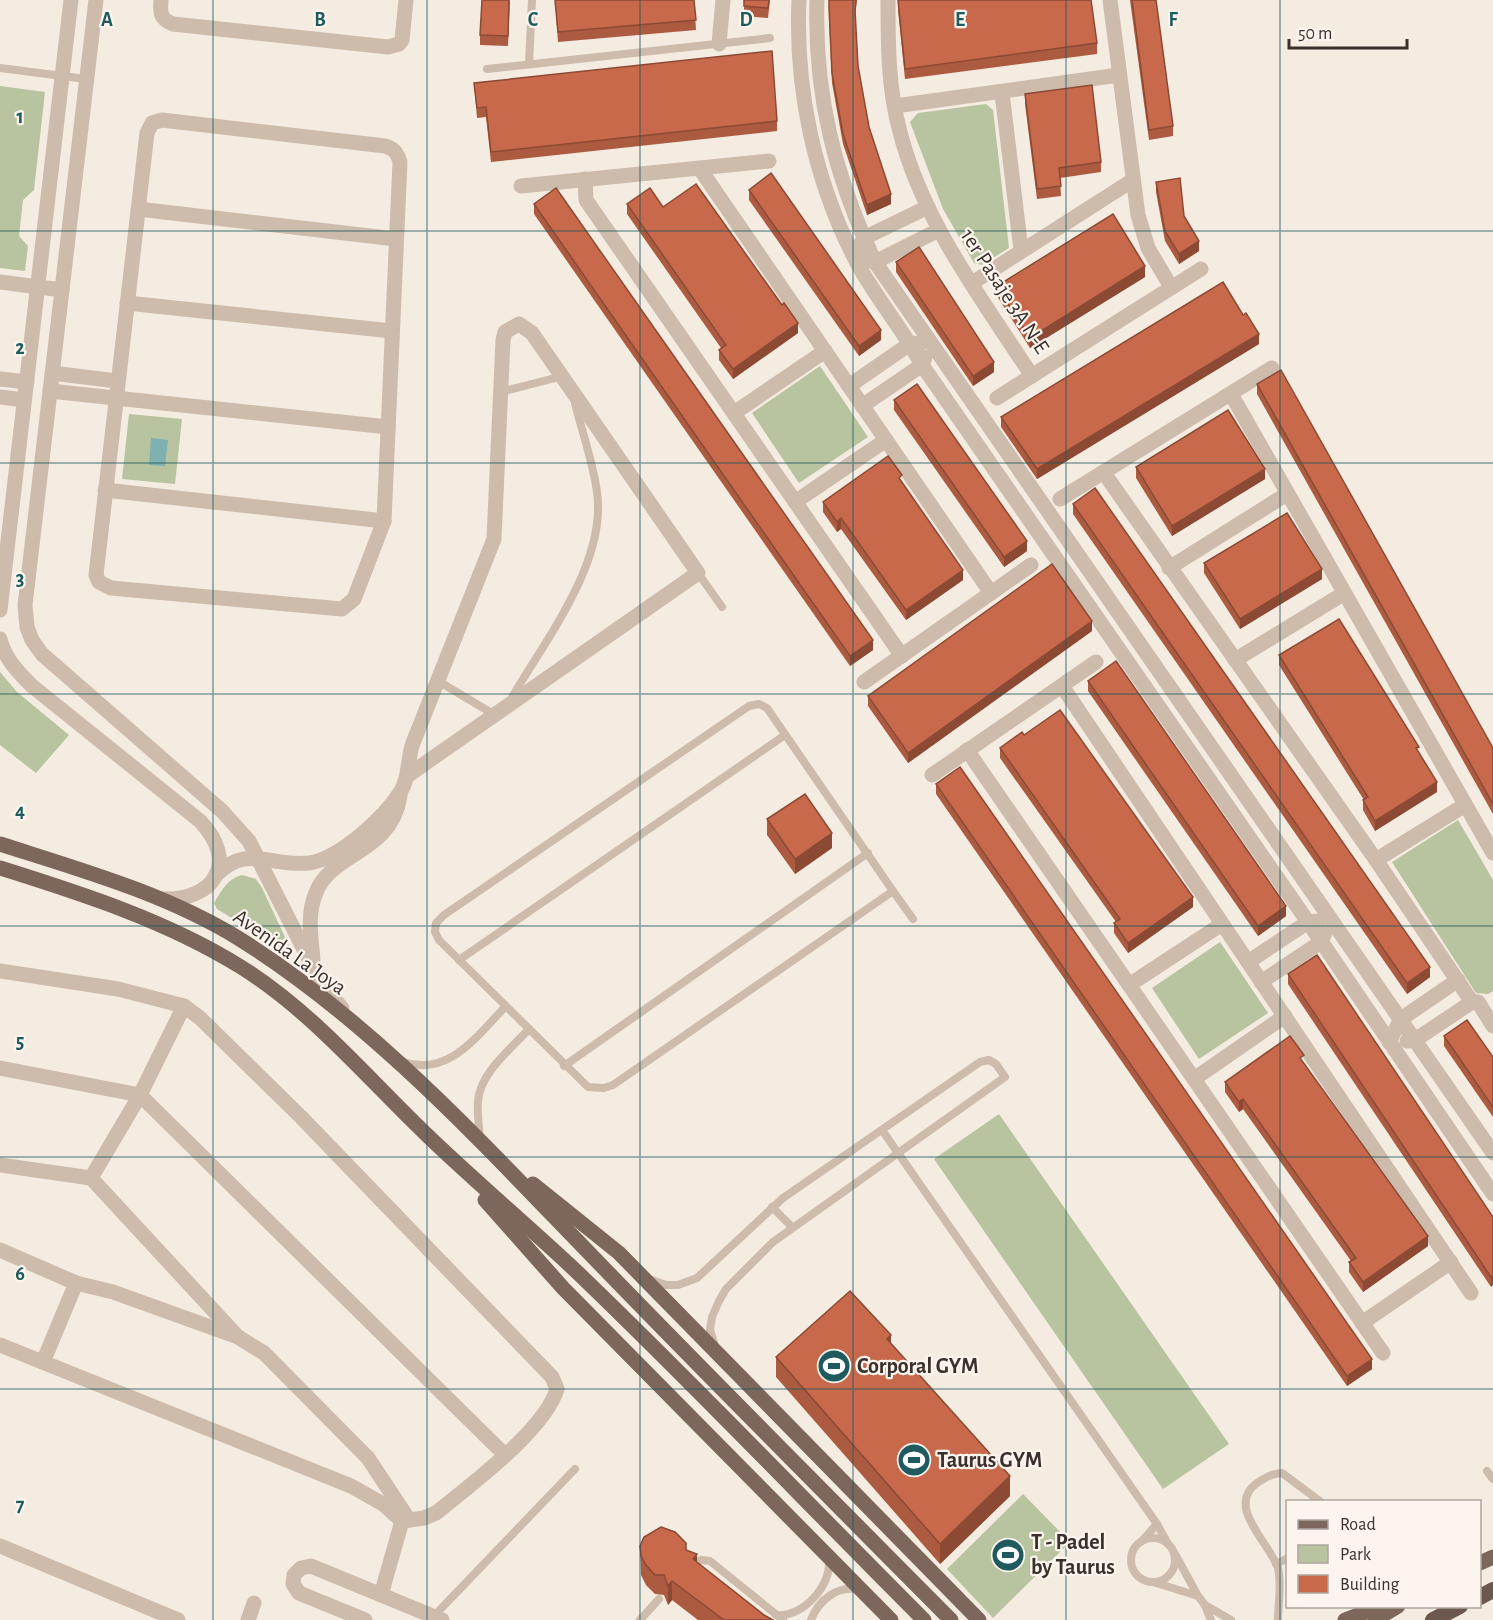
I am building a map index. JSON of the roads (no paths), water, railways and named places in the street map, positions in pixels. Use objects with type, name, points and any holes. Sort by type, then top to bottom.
[{"type":"highway","points":[[1433,1620],[1456,1608]]},
{"type":"main road","name":"Avenida La Joya","points":[[0,844],[162,899],[236,937],[270,959],[371,1038],[482,1143]]},
{"type":"main road","name":"Avenida La Joya","points":[[0,868],[125,910],[204,946],[241,967],[271,987],[307,1017],[429,1137]]},
{"type":"main road","points":[[429,1137],[577,1273],[924,1620]]},
{"type":"main road","points":[[429,1137],[564,1288],[891,1620]]},
{"type":"main road","points":[[482,1143],[620,1253],[979,1620]]},
{"type":"main road","points":[[482,1143],[726,1394],[951,1620]]},
{"type":"main road","points":[[1345,1620],[1377,1608]]},
{"type":"main road","points":[[1375,1620],[1395,1608]]},
{"type":"street","points":[[0,610],[71,0]]},
{"type":"street","points":[[96,0],[26,616],[32,640],[69,680],[236,824],[260,860],[325,988],[371,1038]]},
{"type":"street","points":[[161,0],[160,14],[163,19],[173,24],[388,47],[399,44],[402,40],[406,0]]},
{"type":"street","points":[[719,44],[723,0]]},
{"type":"street","points":[[799,0],[798,42],[808,131],[839,222],[854,256],[922,365],[1308,922],[1493,1194]]},
{"type":"street","points":[[817,0],[816,34],[825,124],[837,168],[875,262],[1493,1153]]},
{"type":"street","name":"1er Pasaje 3A N-E","points":[[888,0],[888,50],[899,131],[928,207],[939,230],[1032,376]]},
{"type":"street","points":[[1110,0],[1138,215],[1148,248],[1171,287]]},
{"type":"street","points":[[895,106],[1119,75]]},
{"type":"street","points":[[1002,93],[1021,250]]},
{"type":"street","points":[[157,121],[385,146],[395,150],[400,162],[384,521],[378,542],[354,599],[342,609],[111,588],[99,582],[95,570],[138,209],[147,133],[157,121]]},
{"type":"street","points":[[521,186],[769,161]]},
{"type":"street","points":[[700,169],[991,593]]},
{"type":"street","points":[[585,179],[586,200],[902,656]]},
{"type":"street","points":[[972,283],[1133,180]]},
{"type":"street","points":[[854,256],[864,238],[928,207]]},
{"type":"street","points":[[138,209],[396,238]]},
{"type":"street","name":"1er Pasaje 3A N-E","points":[[875,262],[939,230]]},
{"type":"street","points":[[854,256],[875,262]]},
{"type":"street","points":[[997,398],[1202,269]]},
{"type":"street","points":[[0,282],[62,290]]},
{"type":"street","points":[[127,303],[392,331]]},
{"type":"street","points":[[162,899],[189,897],[233,860],[247,857],[308,863],[326,857],[368,829],[404,783],[500,711],[698,573],[532,333],[519,324],[512,326],[506,332],[503,340],[495,539],[411,749],[404,783],[399,807],[387,830],[323,880],[315,893],[310,929],[314,969]]},
{"type":"street","points":[[849,386],[911,344],[930,344]]},
{"type":"street","points":[[862,406],[922,365],[930,344]]},
{"type":"street","points":[[734,413],[825,351]]},
{"type":"street","points":[[1060,500],[1272,368]]},
{"type":"street","points":[[52,373],[116,389],[388,427]]},
{"type":"street","points":[[0,379],[27,382]]},
{"type":"street","points":[[50,391],[116,389]]},
{"type":"street","points":[[1231,394],[1343,594],[1493,853]]},
{"type":"street","points":[[0,397],[24,400]]},
{"type":"street","points":[[795,502],[886,440]]},
{"type":"street","points":[[1104,473],[1458,980],[1481,1002],[1493,1026]]},
{"type":"street","points":[[105,490],[384,521]]},
{"type":"street","points":[[1169,568],[1287,494]]},
{"type":"street","points":[[864,682],[1031,565]]},
{"type":"street","points":[[1235,660],[1343,594]]},
{"type":"street","points":[[0,639],[11,664],[53,703],[200,821],[217,843],[220,861],[215,876]]},
{"type":"street","points":[[932,775],[1096,662]]},
{"type":"street","points":[[53,703],[69,680]]},
{"type":"street","points":[[1062,686],[1472,1293]]},
{"type":"street","points":[[967,750],[1383,1353]]},
{"type":"street","points":[[1376,860],[1465,805]]},
{"type":"street","points":[[1248,962],[1308,922],[1330,919]]},
{"type":"street","points":[[1262,982],[1321,942],[1330,919]]},
{"type":"street","points":[[1129,985],[1222,924]]},
{"type":"street","points":[[0,971],[118,989],[184,1006],[200,1018],[300,1116],[552,1377],[557,1389],[553,1404],[505,1455],[436,1513],[405,1521]]},
{"type":"street","points":[[1389,1042],[1401,1019],[1458,980]]},
{"type":"street","points":[[1389,1042],[1415,1040],[1481,1002]]},
{"type":"street","points":[[91,1178],[140,1095],[184,1006]]},
{"type":"street","points":[[1194,1079],[1285,1016]]},
{"type":"street","points":[[0,1068],[140,1095],[505,1455]]},
{"type":"street","points":[[0,1164],[91,1178],[238,1337]]},
{"type":"street","points":[[0,1250],[76,1283],[113,1292],[238,1337],[264,1353],[368,1458],[405,1521],[381,1595]]},
{"type":"street","points":[[1362,1323],[1451,1262]]},
{"type":"street","points":[[43,1362],[76,1283]]},
{"type":"street","points":[[0,1345],[351,1486],[383,1504],[405,1521]]},
{"type":"street","points":[[0,1546],[178,1620]]},
{"type":"street","points":[[365,1620],[300,1593],[293,1584],[294,1575],[301,1568],[310,1566],[437,1618]]},
{"type":"street","points":[[248,1620],[254,1604]]},
{"type":"lane","points":[[529,64],[532,0]]},
{"type":"lane","points":[[487,69],[770,38]]},
{"type":"lane","points":[[0,68],[86,79]]},
{"type":"lane","points":[[438,681],[500,711],[579,583],[588,560],[598,519],[597,492],[567,383],[501,392]]},
{"type":"lane","points":[[698,573],[722,607]]},
{"type":"lane","points":[[893,891],[604,1088],[588,1087],[564,1066],[439,940],[435,932],[436,923],[444,915],[749,706],[759,704],[767,708],[913,919]]},
{"type":"lane","points":[[459,960],[785,735]]},
{"type":"lane","points":[[564,1066],[867,854]]},
{"type":"lane","points":[[0,874],[30,877]]},
{"type":"lane","points":[[392,1057],[410,1065],[437,1064],[448,1060],[463,1051],[506,1007]]},
{"type":"lane","points":[[482,1143],[477,1109],[481,1088],[486,1078],[528,1030]]},
{"type":"lane","points":[[638,1272],[666,1285],[678,1285],[697,1278],[772,1207],[980,1062],[989,1060],[996,1064],[1005,1077],[792,1227],[726,1289],[712,1317],[711,1330],[716,1349],[723,1359]]},
{"type":"lane","points":[[882,1130],[1157,1524],[1205,1605],[1211,1620]]},
{"type":"lane","points":[[772,1207],[792,1227]]},
{"type":"lane","points":[[437,1618],[575,1469]]},
{"type":"lane","points":[[1487,1471],[1493,1479]]},
{"type":"lane","points":[[1278,1620],[1280,1575],[1244,1509],[1247,1490],[1270,1474],[1282,1473],[1318,1500]]},
{"type":"lane","points":[[1157,1524],[1134,1550],[1131,1564],[1137,1575],[1198,1596]]},
{"type":"lane","points":[[1143,1541],[1156,1539],[1171,1547],[1175,1563],[1163,1580],[1149,1581]]},
{"type":"lane","points":[[691,1566],[701,1560],[710,1561],[779,1617],[791,1614],[804,1606],[825,1582],[829,1574],[828,1557]]},
{"type":"lane","points":[[1276,1564],[1286,1559]]},
{"type":"lane","points":[[811,1620],[814,1612],[836,1591],[851,1588],[862,1591]]},
{"type":"lane","points":[[640,1620],[659,1599]]},
{"type":"lane","points":[[1205,1605],[1231,1620]]},
{"type":"water","points":[[151,438],[168,440],[165,466],[149,465]]},
{"type":"place","name":"Corporal GYM","points":[[834,1366]]},
{"type":"place","name":"Taurus GYM","points":[[914,1460]]},
{"type":"place","name":"T - Padel by Taurus","points":[[1008,1555]]}]
